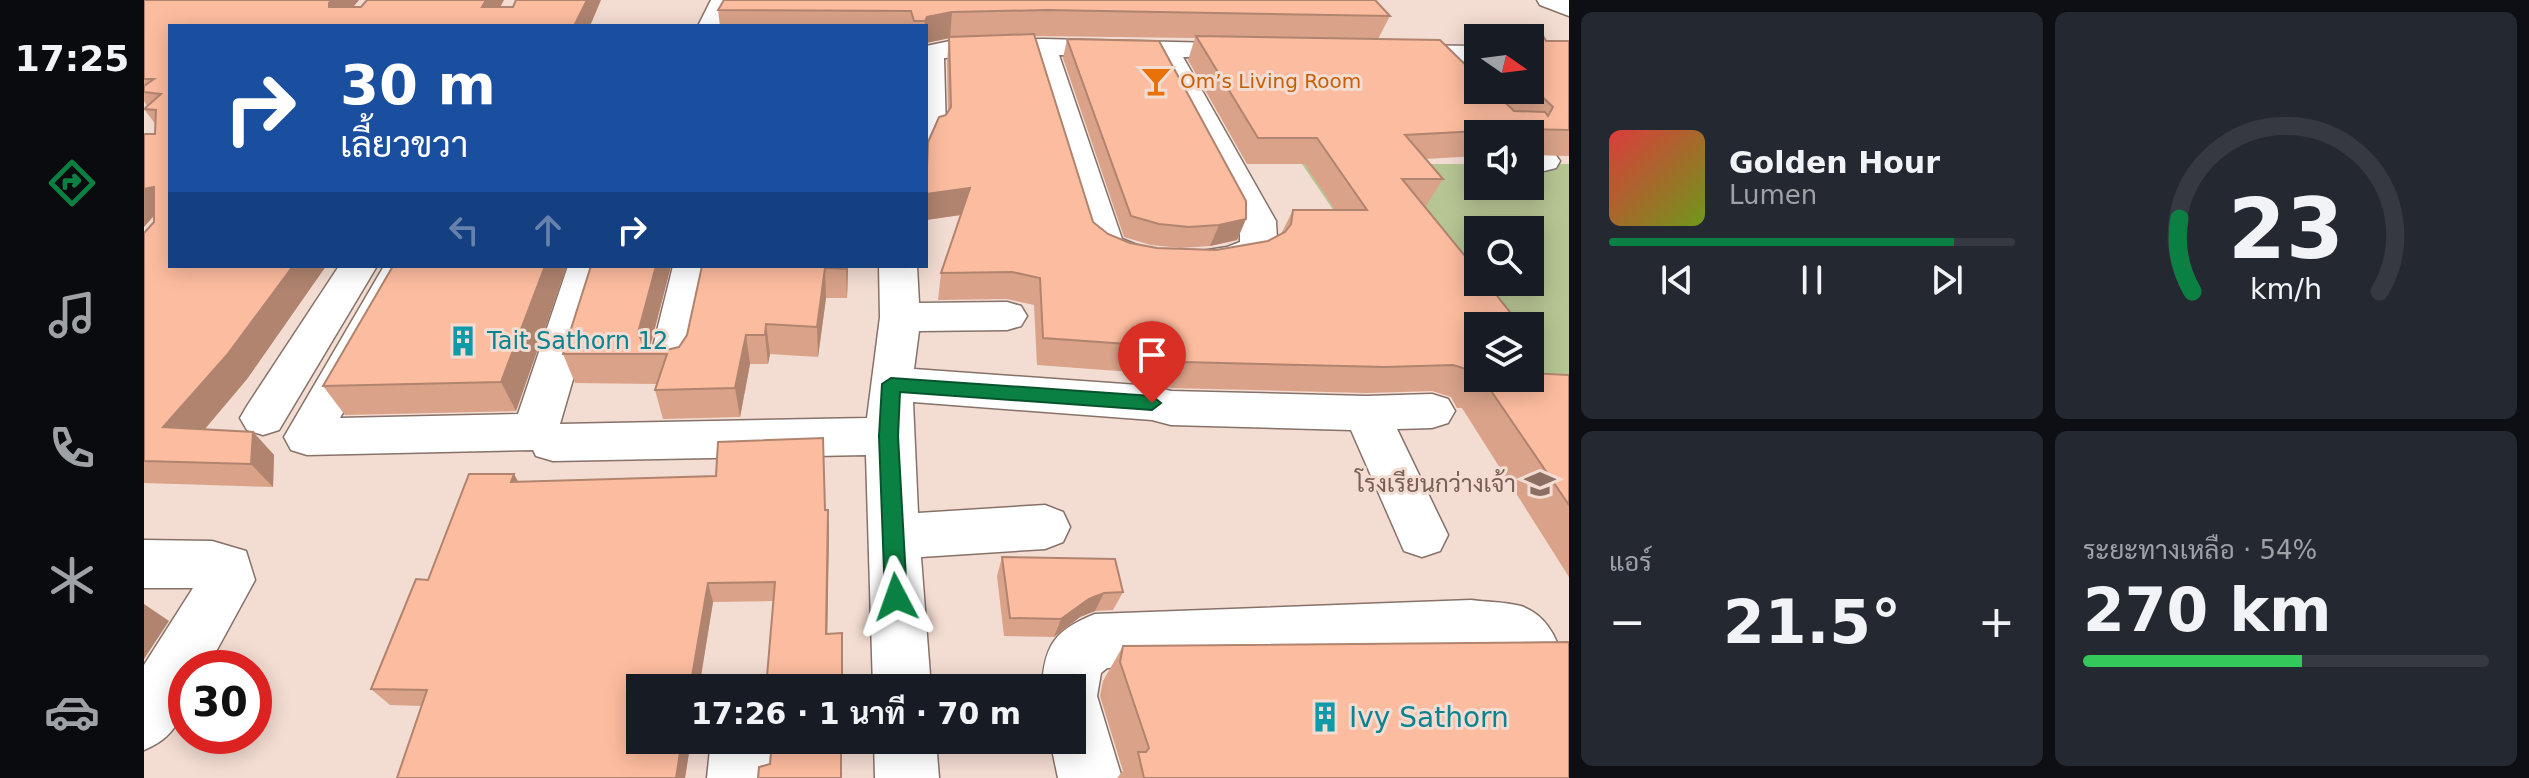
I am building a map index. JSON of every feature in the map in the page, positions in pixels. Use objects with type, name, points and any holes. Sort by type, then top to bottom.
[{"type":"street","points":[[1549,0],[1569,9]]},
{"type":"street","points":[[712,24],[718,6],[731,1],[811,2]]},
{"type":"street","points":[[1043,47],[1106,246],[1130,258],[1158,263],[1233,259],[1258,248],[1258,221],[1164,48]]},
{"type":"street","points":[[930,132],[928,58],[935,52],[1043,47],[1285,51]]},
{"type":"street","points":[[1376,53],[1464,54]]},
{"type":"street","points":[[1436,54],[1464,82]]},
{"type":"street","points":[[263,418],[357,268]]},
{"type":"street","points":[[402,268],[307,437],[535,432],[586,268]]},
{"type":"street","points":[[670,363],[692,268]]},
{"type":"street","points":[[898,268],[900,317],[891,384],[889,436],[901,674]]},
{"type":"street","points":[[900,317],[1007,316]]},
{"type":"street","points":[[891,384],[1152,403],[1171,408],[1366,413],[1432,411]]},
{"type":"street","points":[[1366,413],[1422,535]]},
{"type":"street","points":[[553,443],[889,436]]},
{"type":"street","points":[[892,537],[1045,527]]},
{"type":"street","points":[[144,564],[212,565],[227,568],[228,580],[144,720]]},
{"type":"street","points":[[1072,674],[1072,661],[1095,641],[1471,626],[1521,633],[1540,651],[1569,711]]},
{"type":"street","points":[[739,778],[741,754]]},
{"type":"street","points":[[906,754],[907,778]]},
{"type":"street","points":[[1084,754],[1090,778]]},
{"type":"green space","points":[[1302,164],[1464,164],[1464,200],[1544,200],[1544,164],[1569,164],[1569,374],[1544,373],[1544,312],[1464,312],[1464,370],[1441,369]]},
{"type":"building","points":[[144,0],[332,0],[329,7],[361,7],[367,0],[486,0],[482,7],[513,7],[516,0],[587,0],[575,24],[168,24],[168,268],[292,268],[227,355],[163,427],[253,432],[251,464],[144,461],[144,233],[154,222],[154,187],[144,189],[144,134],[155,134],[156,110],[144,109],[161,94],[144,92],[144,86],[154,79],[144,79]]},
{"type":"building","points":[[724,0],[1375,0],[1390,16],[1047,10],[952,12],[927,17],[925,21],[914,21],[911,11],[718,10]]},
{"type":"building","points":[[1034,34],[1093,222],[1108,234],[1130,243],[1157,248],[1216,250],[1268,241],[1285,232],[1291,224],[1293,210],[1367,210],[1317,138],[1258,138],[1196,36],[1440,40],[1464,63],[1464,104],[1507,104],[1514,111],[1545,112],[1548,116],[1553,107],[1544,98],[1544,38],[1546,41],[1569,41],[1569,130],[1544,130],[1544,120],[1464,120],[1464,132],[1405,135],[1443,179],[1402,179],[1464,255],[1464,296],[1497,296],[1510,312],[1464,312],[1464,368],[1453,365],[1385,367],[1183,362],[1174,359],[1170,347],[1043,338],[1040,278],[1012,272],[941,273],[970,188],[928,194],[928,142],[939,117],[946,115],[951,107],[949,37]]},
{"type":"building","points":[[1067,39],[1159,41],[1246,201],[1246,219],[1189,227],[1159,224],[1131,216]]},
{"type":"building","name":"Tait Sathorn 12","points":[[392,268],[544,268],[501,382],[323,386]]},
{"type":"building","points":[[590,268],[655,268],[638,333],[644,346],[662,351],[679,347],[687,335],[702,268],[825,268],[817,327],[766,324],[765,335],[746,335],[735,388],[655,390],[667,354],[563,354]]},
{"type":"building","points":[[1544,374],[1569,375],[1569,505],[1492,392],[1544,392]]},
{"type":"building","points":[[823,438],[825,510],[828,510],[826,634],[842,633],[842,674],[767,674],[775,582],[708,583],[692,674],[626,674],[626,754],[680,754],[676,778],[397,778],[427,690],[371,689],[416,579],[428,580],[469,474],[514,474],[511,482],[716,476],[718,442]]},
{"type":"building","points":[[1002,557],[1115,559],[1123,592],[1104,593],[1089,599],[1061,619],[1010,618]]},
{"type":"building","name":"Ivy Sathorn","points":[[1569,642],[1569,778],[1144,778],[1138,752],[1146,752],[1149,748],[1120,662],[1123,646]]},
{"type":"building","points":[[771,754],[841,754],[841,778],[758,778],[759,767],[770,764]]},
{"type":"place","name":"Om’s Living Room","points":[[1156,81]]},
{"type":"place","name":"Tait Sathorn 12","points":[[463,341]]},
{"type":"place","name":"โรงเรียนกว่างเจ้า","points":[[1540,484]]},
{"type":"place","name":"Ivy Sathorn","points":[[1325,717]]},
{"type":"route","points":[[896,597],[889,436],[891,384],[1152,403]]}]
